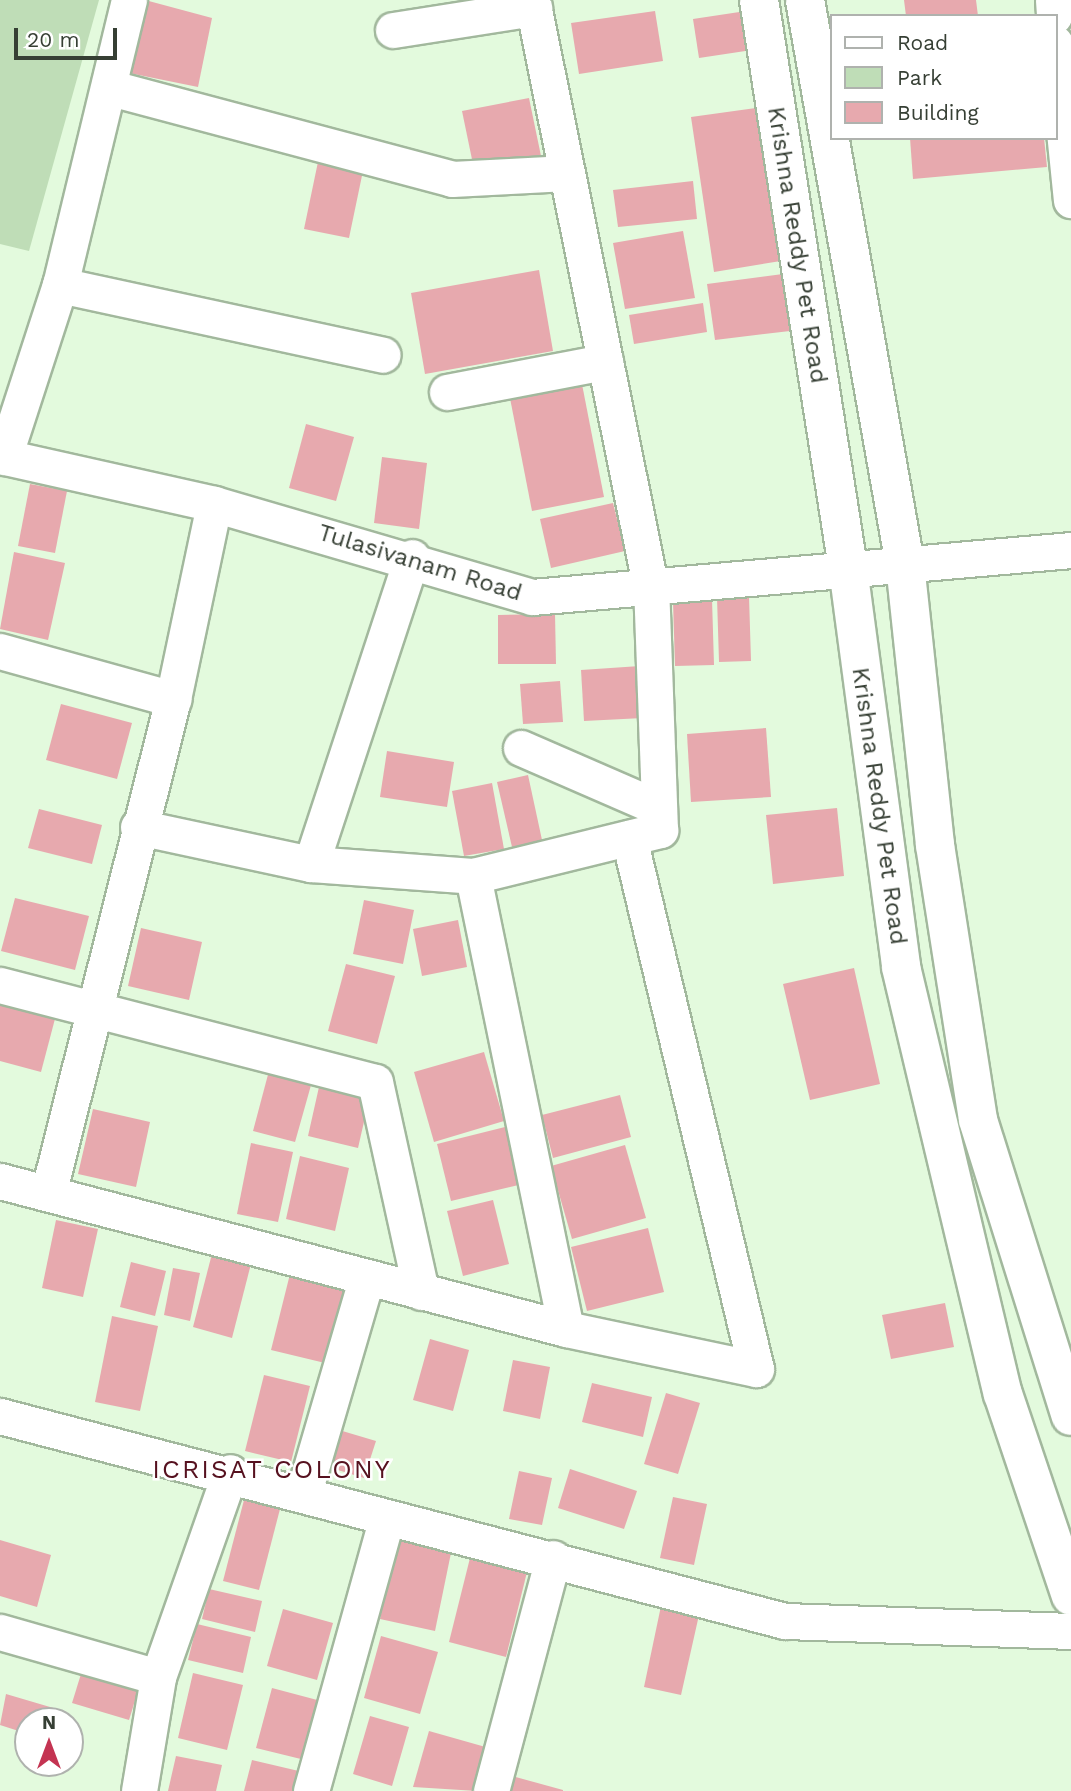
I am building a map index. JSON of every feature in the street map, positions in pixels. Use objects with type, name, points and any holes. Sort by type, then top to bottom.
[{"type":"main road","name":"Krishna Reddy Pet Road","points":[[759,0],[848,568],[901,967],[922,1069],[1003,1394],[1071,1596]]},
{"type":"main road","name":"Krishna Reddy Pet Road","points":[[805,0],[905,564],[936,845],[978,1120],[1071,1416]]},
{"type":"street","points":[[2,456],[60,285],[111,88],[129,0]]},
{"type":"street","points":[[138,828],[311,864],[473,876],[660,830],[651,589],[533,4],[393,30]]},
{"type":"street","points":[[1057,63],[1071,200]]},
{"type":"street","points":[[111,88],[452,179],[567,173]]},
{"type":"street","points":[[60,285],[383,355]]},
{"type":"street","points":[[447,392],[605,362]]},
{"type":"street","name":"Tulasivanam Road","points":[[2,456],[214,504],[412,557],[532,597],[651,589],[848,568],[1071,550]]},
{"type":"street","points":[[49,1190],[92,1009],[173,699],[214,504]]},
{"type":"street","points":[[311,864],[412,557]]},
{"type":"street","points":[[0,651],[173,699]]},
{"type":"street","points":[[522,748],[659,808]]},
{"type":"street","points":[[0,1181],[49,1190],[566,1329],[756,1369],[629,838]]},
{"type":"street","points":[[473,876],[566,1329]]},
{"type":"street","points":[[0,985],[375,1082],[421,1292]]},
{"type":"street","points":[[304,1492],[367,1277]]},
{"type":"street","points":[[0,1416],[230,1472],[387,1517],[553,1558],[785,1621],[1071,1630]]},
{"type":"street","points":[[139,1791],[158,1677],[230,1472]]},
{"type":"street","points":[[311,1791],[387,1517]]},
{"type":"street","points":[[491,1791],[553,1558]]},
{"type":"street","points":[[0,1632],[158,1677]]},
{"type":"green space","points":[[0,0],[99,0],[29,251],[0,244]]},
{"type":"building","points":[[145,0],[212,18],[198,87],[129,73]]},
{"type":"building","points":[[904,0],[976,0],[978,14],[906,14]]},
{"type":"building","points":[[655,11],[663,61],[579,74],[571,23]]},
{"type":"building","points":[[746,11],[752,50],[699,58],[693,19]]},
{"type":"building","points":[[529,98],[541,156],[474,169],[462,111]]},
{"type":"building","points":[[763,107],[787,260],[714,272],[691,117]]},
{"type":"building","points":[[910,140],[1044,140],[1047,167],[913,179]]},
{"type":"building","points":[[319,157],[364,166],[349,238],[304,229]]},
{"type":"building","points":[[693,181],[697,219],[618,227],[613,190]]},
{"type":"building","points":[[683,231],[695,298],[625,309],[613,243]]},
{"type":"building","points":[[539,270],[553,351],[425,374],[411,293]]},
{"type":"building","points":[[783,274],[790,331],[715,340],[707,284]]},
{"type":"building","points":[[703,303],[707,332],[634,344],[629,315]]},
{"type":"building","points":[[581,379],[604,497],[532,511],[509,393]]},
{"type":"building","points":[[306,424],[354,437],[336,501],[289,488]]},
{"type":"building","points":[[382,457],[427,463],[419,529],[374,523]]},
{"type":"building","points":[[30,484],[67,491],[55,553],[18,546]]},
{"type":"building","points":[[613,503],[625,551],[551,568],[540,519]]},
{"type":"building","points":[[14,552],[65,563],[48,640],[0,629]]},
{"type":"building","points":[[749,596],[751,661],[719,662],[717,597]]},
{"type":"building","points":[[712,599],[714,665],[675,666],[673,601]]},
{"type":"building","points":[[555,614],[556,664],[498,664],[498,615]]},
{"type":"building","points":[[640,666],[643,718],[584,721],[581,670]]},
{"type":"building","points":[[560,681],[563,722],[523,724],[520,684]]},
{"type":"building","points":[[61,704],[132,723],[117,779],[46,760]]},
{"type":"building","points":[[766,728],[771,797],[691,802],[687,734]]},
{"type":"building","points":[[387,751],[454,762],[447,807],[380,797]]},
{"type":"building","points":[[528,775],[542,840],[512,847],[497,782]]},
{"type":"building","points":[[492,783],[504,849],[464,856],[452,791]]},
{"type":"building","points":[[837,808],[844,876],[773,884],[766,815]]},
{"type":"building","points":[[39,809],[102,825],[92,864],[28,848]]},
{"type":"building","points":[[15,898],[89,916],[75,970],[1,951]]},
{"type":"building","points":[[364,900],[414,910],[403,964],[353,954]]},
{"type":"building","points":[[458,920],[467,967],[422,976],[413,929]]},
{"type":"building","points":[[141,928],[202,942],[189,1000],[128,986]]},
{"type":"building","points":[[346,964],[395,976],[377,1044],[328,1031]]},
{"type":"building","points":[[854,968],[880,1084],[810,1100],[783,984]]},
{"type":"building","points":[[0,1001],[56,1015],[41,1072],[0,1061]]},
{"type":"building","points":[[484,1052],[504,1121],[434,1142],[414,1072]]},
{"type":"building","points":[[270,1067],[313,1078],[295,1142],[253,1131]]},
{"type":"building","points":[[321,1078],[371,1091],[358,1148],[308,1136]]},
{"type":"building","points":[[620,1095],[631,1137],[553,1158],[542,1115]]},
{"type":"building","points":[[93,1109],[150,1122],[136,1187],[78,1174]]},
{"type":"building","points":[[513,1125],[527,1183],[451,1201],[437,1144]]},
{"type":"building","points":[[251,1143],[293,1152],[278,1222],[237,1214]]},
{"type":"building","points":[[625,1145],[646,1218],[572,1239],[551,1166]]},
{"type":"building","points":[[300,1156],[349,1168],[335,1231],[286,1219]]},
{"type":"building","points":[[493,1200],[509,1264],[463,1276],[447,1211]]},
{"type":"building","points":[[56,1220],[98,1229],[83,1297],[42,1288]]},
{"type":"building","points":[[648,1228],[664,1292],[587,1311],[571,1247]]},
{"type":"building","points":[[214,1246],[253,1256],[232,1338],[193,1327]]},
{"type":"building","points":[[131,1262],[166,1271],[155,1316],[120,1307]]},
{"type":"building","points":[[173,1268],[200,1273],[190,1321],[164,1315]]},
{"type":"building","points":[[290,1274],[344,1288],[325,1363],[271,1350]]},
{"type":"building","points":[[945,1303],[954,1347],[891,1359],[882,1315]]},
{"type":"building","points":[[112,1316],[158,1326],[140,1411],[95,1402]]},
{"type":"building","points":[[430,1339],[469,1350],[453,1411],[413,1400]]},
{"type":"building","points":[[513,1360],[550,1367],[540,1419],[503,1411]]},
{"type":"building","points":[[264,1375],[310,1386],[291,1462],[245,1451]]},
{"type":"building","points":[[592,1383],[652,1397],[643,1437],[582,1422]]},
{"type":"building","points":[[666,1393],[700,1403],[678,1474],[644,1464]]},
{"type":"building","points":[[339,1430],[376,1441],[364,1478],[328,1467]]},
{"type":"building","points":[[570,1469],[637,1491],[624,1529],[558,1508]]},
{"type":"building","points":[[519,1471],[552,1478],[542,1525],[509,1519]]},
{"type":"building","points":[[673,1497],[707,1504],[694,1565],[660,1558]]},
{"type":"building","points":[[244,1500],[280,1509],[259,1590],[223,1581]]},
{"type":"building","points":[[398,1536],[452,1548],[435,1631],[380,1619]]},
{"type":"building","points":[[0,1540],[51,1555],[37,1607],[0,1596]]},
{"type":"building","points":[[470,1558],[527,1572],[506,1657],[449,1642]]},
{"type":"building","points":[[209,1589],[262,1601],[255,1632],[202,1619]]},
{"type":"building","points":[[661,1606],[699,1615],[681,1695],[644,1687]]},
{"type":"building","points":[[283,1609],[333,1623],[317,1680],[267,1666]]},
{"type":"building","points":[[197,1624],[251,1637],[243,1673],[188,1660]]},
{"type":"building","points":[[381,1636],[438,1652],[420,1714],[364,1698]]},
{"type":"building","points":[[193,1673],[243,1685],[227,1750],[178,1738]]},
{"type":"building","points":[[81,1674],[138,1691],[129,1720],[72,1703]]},
{"type":"building","points":[[272,1688],[321,1701],[305,1760],[256,1748]]},
{"type":"building","points":[[6,1694],[50,1707],[14,1707],[14,1730],[0,1725]]},
{"type":"building","points":[[370,1716],[409,1727],[392,1786],[353,1774]]},
{"type":"building","points":[[429,1731],[489,1748],[477,1791],[413,1787]]},
{"type":"building","points":[[176,1756],[222,1765],[216,1791],[168,1791]]},
{"type":"building","points":[[252,1760],[303,1772],[299,1791],[244,1791]]},
{"type":"building","points":[[512,1776],[563,1790],[563,1791],[508,1791]]},
{"type":"district","name":"ICRISAT COLONY","points":[[272,1470]]}]
